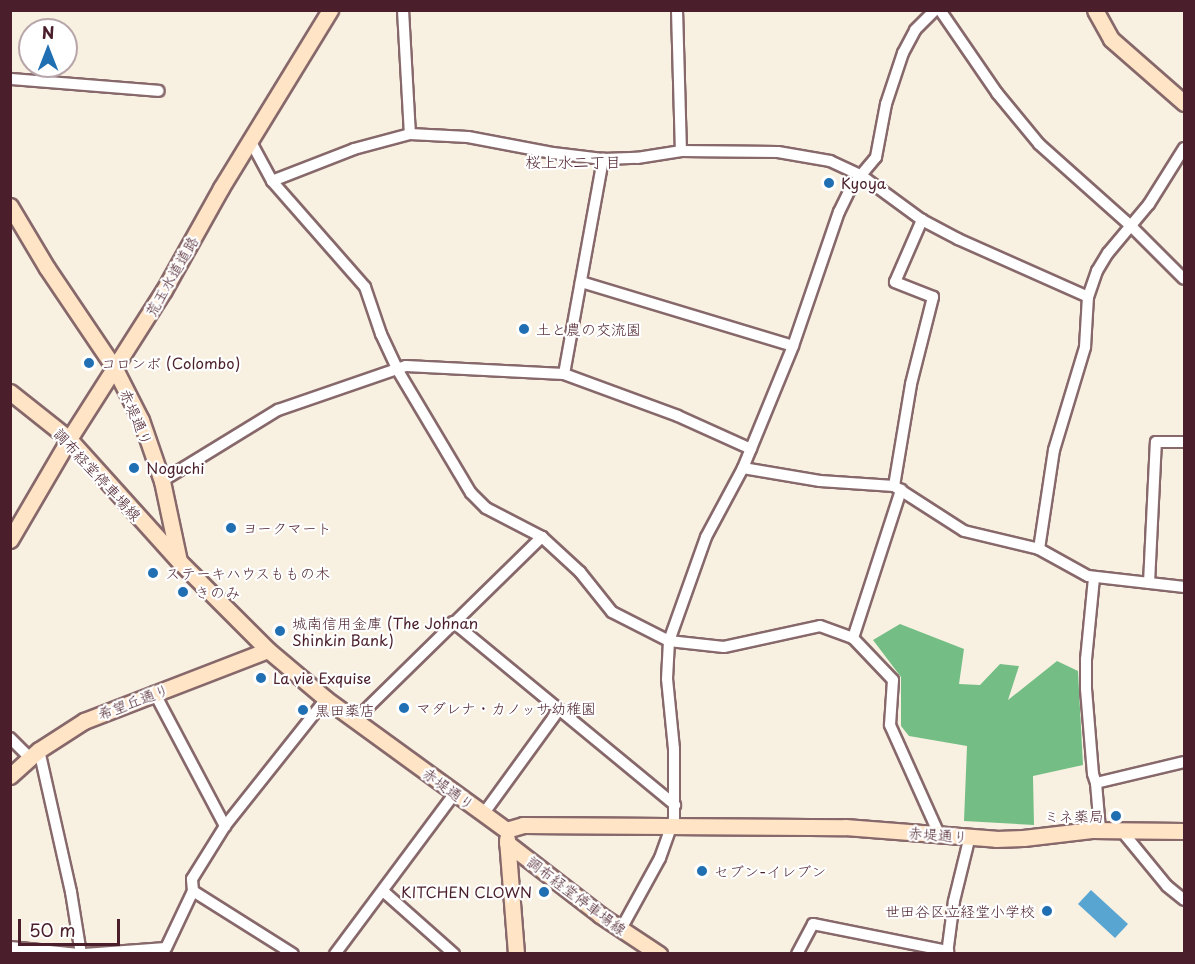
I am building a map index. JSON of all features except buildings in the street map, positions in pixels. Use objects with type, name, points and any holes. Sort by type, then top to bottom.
[{"type":"street","name":"荒玉水道道路","points":[[10,540],[15,523],[115,369],[330,10]]},
{"type":"street","points":[[403,10],[410,135]]},
{"type":"street","points":[[677,10],[681,151]]},
{"type":"street","points":[[621,929],[660,858],[672,827],[675,805],[674,749],[667,679],[669,641],[706,537],[743,468],[793,346],[839,212],[851,187],[876,157],[886,104],[903,53],[915,30],[935,10]]},
{"type":"street","points":[[940,10],[997,93],[1039,144],[1130,225],[1185,279]]},
{"type":"street","points":[[1095,10],[1110,39],[1185,103]]},
{"type":"street","points":[[10,80],[159,91]]},
{"type":"street","points":[[272,181],[354,148],[410,135],[468,137],[553,153],[603,159],[637,158],[681,151],[778,152],[830,160],[862,176],[922,220],[958,240],[1088,297]]},
{"type":"street","points":[[251,142],[272,181],[365,287],[381,334],[397,369],[471,492],[486,508],[542,537],[586,578],[612,612],[669,641],[724,647],[820,626],[853,638],[893,680],[890,725],[939,834]]},
{"type":"street","points":[[1039,549],[1054,450],[1085,347],[1088,297],[1108,253],[1149,204],[1177,156],[1185,148]]},
{"type":"street","points":[[564,374],[603,159]]},
{"type":"street","name":"赤堤通り","points":[[10,206],[47,268],[115,369],[141,420],[162,481],[179,561],[268,650],[326,699],[484,813],[506,837],[523,825],[845,827],[1023,838],[1100,830],[1185,831]]},
{"type":"street","points":[[853,638],[898,488],[911,384],[933,297],[896,282],[922,220]]},
{"type":"street","points":[[581,282],[793,346]]},
{"type":"street","points":[[162,481],[278,410],[406,366],[564,374],[678,416],[751,449]]},
{"type":"street","name":"調布経堂停車場線","points":[[12,395],[69,439],[179,561]]},
{"type":"street","points":[[1149,582],[1156,442],[1185,442]]},
{"type":"street","points":[[743,468],[820,481],[898,488],[964,531],[1039,549],[1094,578],[1185,587]]},
{"type":"street","points":[[355,720],[542,537]]},
{"type":"street","points":[[1094,578],[1086,679],[1091,754],[1100,830]]},
{"type":"street","points":[[453,622],[558,711],[675,805]]},
{"type":"street","name":"希望丘通り","points":[[10,776],[35,754],[84,721],[268,650]]},
{"type":"street","points":[[154,693],[225,826]]},
{"type":"street","points":[[10,947],[81,954],[168,951],[193,891],[192,879],[225,826],[326,699]]},
{"type":"street","points":[[484,813],[558,711]]},
{"type":"street","points":[[10,738],[35,754],[71,892],[81,954]]},
{"type":"street","points":[[1096,783],[1185,762]]},
{"type":"street","points":[[335,954],[455,793]]},
{"type":"street","points":[[1121,830],[1167,886],[1185,900]]},
{"type":"street","points":[[797,954],[813,924],[948,952],[954,901],[969,836]]},
{"type":"street","points":[[506,837],[516,954]]},
{"type":"street","name":"調布経堂停車場線","points":[[506,837],[621,929],[659,954]]},
{"type":"street","points":[[193,891],[293,954]]},
{"type":"street","points":[[383,891],[454,954]]},
{"type":"green space","points":[[900,624],[964,649],[959,684],[980,685],[1000,664],[1019,666],[1008,700],[1057,661],[1078,671],[1083,765],[1033,776],[1034,825],[964,821],[967,746],[909,736],[901,726],[901,677],[873,640]]},
{"type":"water","points":[[1091,890],[1128,924],[1115,938],[1078,904]]},
{"type":"place","name":"Kyoya","points":[[829,183]]},
{"type":"place","name":"土と農の交流園","points":[[524,329]]},
{"type":"place","name":"コロンボ (Colombo)","points":[[89,363]]},
{"type":"place","name":"Noguchi","points":[[134,468]]},
{"type":"place","name":"ヨークマート","points":[[231,528]]},
{"type":"place","name":"ステーキハウスももの木","points":[[153,573]]},
{"type":"place","name":"きのみ","points":[[183,592]]},
{"type":"place","name":"城南信用金庫 (The Johnan Shinkin Bank)","points":[[280,631]]},
{"type":"place","name":"La vie Exquise","points":[[261,678]]},
{"type":"place","name":"マダレナ・カノッサ幼稚園","points":[[404,708]]},
{"type":"place","name":"黒田薬店","points":[[303,710]]},
{"type":"place","name":"ミネ薬局","points":[[1116,816]]},
{"type":"place","name":"セブン-イレブン","points":[[702,871]]},
{"type":"place","name":"KITCHEN CLOWN","points":[[544,892]]},
{"type":"place","name":"世田谷区立経堂小学校","points":[[1047,911]]},
{"type":"district","name":"桜上水二丁目","points":[[573,161]]}]
